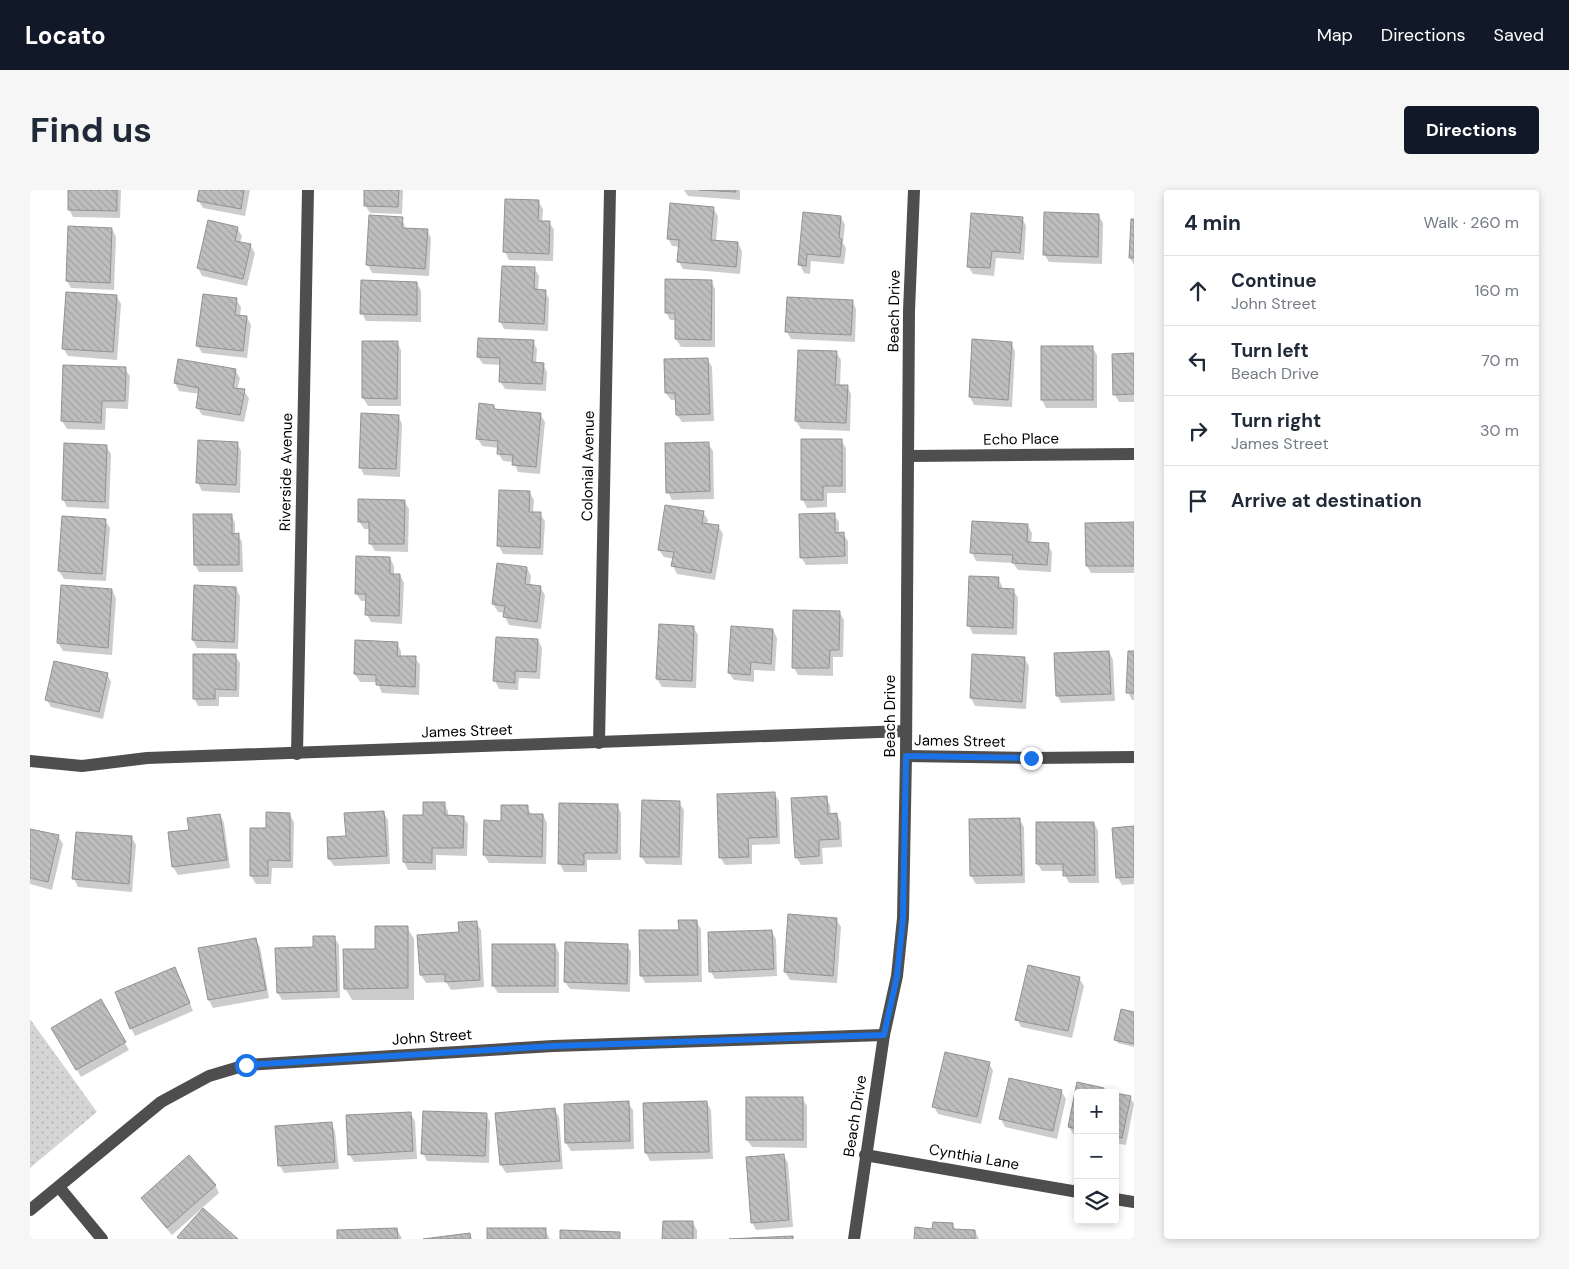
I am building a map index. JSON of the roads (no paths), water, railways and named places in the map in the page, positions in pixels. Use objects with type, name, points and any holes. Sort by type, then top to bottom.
[{"type":"street","name":"Riverside Avenue","points":[[298,754],[308,190]]},
{"type":"street","name":"Colonial Avenue","points":[[599,743],[610,190]]},
{"type":"street","name":"Beach Drive","points":[[854,1239],[884,1035],[897,976],[903,918],[909,311],[914,190]]},
{"type":"street","name":"Echo Place","points":[[908,456],[1134,454]]},
{"type":"street","name":"James Street","points":[[30,761],[82,766],[147,758],[906,731]]},
{"type":"street","name":"James Street","points":[[906,756],[1134,757]]},
{"type":"street","name":"John Street","points":[[30,1210],[161,1102],[209,1076],[246,1065],[554,1046],[884,1035]]},
{"type":"street","name":"Cynthia Lane","points":[[865,1154],[1074,1191]]},
{"type":"street","points":[[59,1187],[102,1239]]},
{"type":"street","points":[[1119,1199],[1134,1202]]}]
